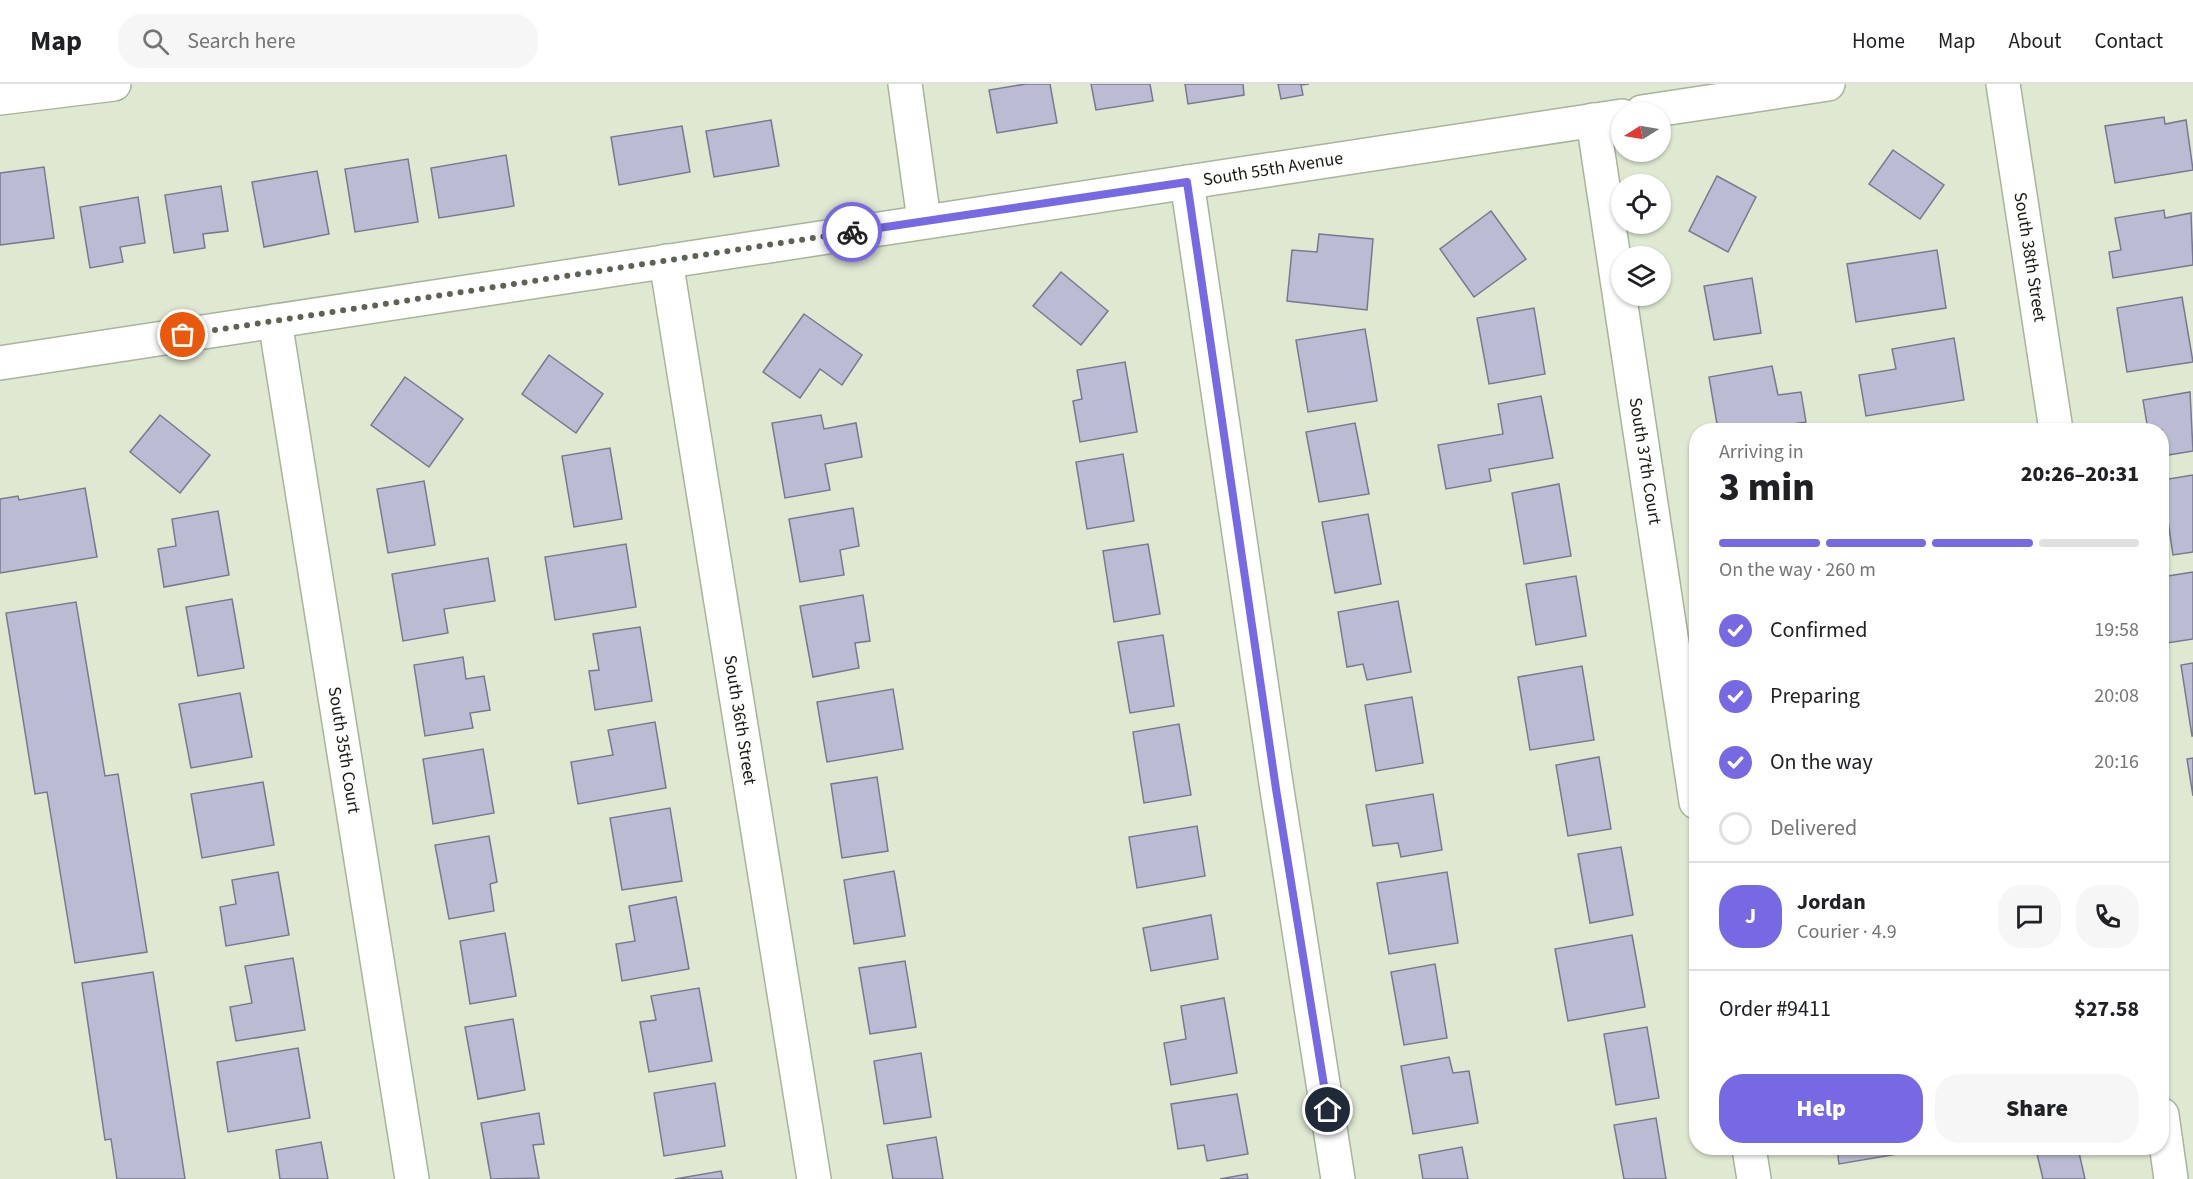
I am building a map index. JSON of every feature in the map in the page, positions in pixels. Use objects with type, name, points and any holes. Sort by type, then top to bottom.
[{"type":"street","points":[[0,98],[114,84]]},
{"type":"street","points":[[905,84],[924,220]]},
{"type":"street","points":[[1671,108],[1828,84]]},
{"type":"street","name":"South 38th Street","points":[[2003,84],[2055,423]]},
{"type":"street","name":"South 55th Avenue","points":[[0,363],[924,220],[1607,118]]},
{"type":"street","name":"South 37th Court","points":[[1607,118],[1689,748]]},
{"type":"street","points":[[1187,182],[1276,789],[1338,1179]]},
{"type":"street","name":"South 36th Street","points":[[666,261],[814,1179]]},
{"type":"street","name":"South 35th Court","points":[[275,321],[412,1179]]},
{"type":"street","points":[[1750,1155],[1754,1179]]},
{"type":"street","points":[[2168,1155],[2171,1179]]},
{"type":"building","points":[[1026,84],[1050,84],[1057,123],[997,133],[989,90]]},
{"type":"building","points":[[1091,84],[1150,84],[1153,101],[1096,110]]},
{"type":"building","points":[[1185,84],[1243,84],[1244,95],[1188,104]]},
{"type":"building","points":[[1278,84],[1309,84],[1301,85],[1303,95],[1281,99]]},
{"type":"building","points":[[2164,117],[2165,124],[2186,120],[2193,170],[2115,183],[2105,126]]},
{"type":"building","points":[[771,120],[779,166],[714,177],[706,131]]},
{"type":"building","points":[[682,126],[690,172],[619,185],[611,137]]},
{"type":"building","points":[[1893,150],[1944,185],[1920,219],[1869,184]]},
{"type":"building","points":[[506,155],[514,206],[439,218],[431,168]]},
{"type":"building","points":[[408,159],[418,222],[355,232],[345,169]]},
{"type":"building","points":[[44,167],[54,238],[0,245],[0,173]]},
{"type":"building","points":[[317,171],[329,234],[264,247],[252,182]]},
{"type":"building","points":[[1717,176],[1756,197],[1728,252],[1689,231]]},
{"type":"building","points":[[221,186],[228,231],[203,234],[205,248],[174,253],[165,195]]},
{"type":"building","points":[[138,197],[145,243],[120,247],[123,262],[90,268],[80,207]]},
{"type":"building","points":[[2164,210],[2165,218],[2191,213],[2193,265],[2113,278],[2109,252],[2121,250],[2115,218]]},
{"type":"building","points":[[1491,211],[1526,259],[1474,297],[1440,249]]},
{"type":"building","points":[[1319,234],[1373,239],[1367,310],[1287,301],[1292,250],[1317,252]]},
{"type":"building","points":[[1937,250],[1946,308],[1856,322],[1847,264]]},
{"type":"building","points":[[1061,272],[1108,311],[1081,345],[1033,306]]},
{"type":"building","points":[[1752,278],[1761,333],[1714,340],[1704,286]]},
{"type":"building","points":[[2182,297],[2193,362],[2127,372],[2117,308]]},
{"type":"building","points":[[1534,308],[1545,374],[1489,384],[1477,318]]},
{"type":"building","points":[[804,314],[862,355],[842,385],[820,369],[800,398],[763,372]]},
{"type":"building","points":[[1365,329],[1377,401],[1308,412],[1296,340]]},
{"type":"building","points":[[1954,338],[1964,400],[1866,416],[1859,375],[1896,369],[1892,349]]},
{"type":"building","points":[[549,355],[603,394],[576,433],[522,394]]},
{"type":"building","points":[[1125,362],[1137,432],[1080,442],[1073,401],[1082,399],[1077,370]]},
{"type":"building","points":[[1772,366],[1778,395],[1801,392],[1806,422],[1717,423],[1709,377]]},
{"type":"building","points":[[405,377],[463,419],[429,467],[371,425]]},
{"type":"building","points":[[2190,392],[2193,451],[2169,455],[2169,423],[2147,423],[2143,400]]},
{"type":"building","points":[[1541,396],[1553,458],[1489,469],[1491,481],[1446,489],[1438,445],[1503,434],[1498,404]]},
{"type":"building","points":[[160,415],[210,455],[180,493],[130,452]]},
{"type":"building","points":[[821,415],[824,429],[856,423],[862,457],[825,464],[830,490],[785,498],[772,423]]},
{"type":"building","points":[[1355,423],[1369,494],[1319,502],[1306,432]]},
{"type":"building","points":[[610,448],[622,519],[574,527],[562,456]]},
{"type":"building","points":[[1123,454],[1134,521],[1087,529],[1076,462]]},
{"type":"building","points":[[2193,475],[2193,552],[2173,555],[2169,528],[2169,479]]},
{"type":"building","points":[[424,481],[435,545],[388,553],[377,489]]},
{"type":"building","points":[[1559,484],[1571,556],[1524,564],[1512,493]]},
{"type":"building","points":[[85,488],[97,557],[0,573],[0,499],[18,496],[19,500]]},
{"type":"building","points":[[853,508],[859,546],[840,550],[844,575],[800,582],[789,519]]},
{"type":"building","points":[[218,511],[229,575],[164,587],[158,549],[176,546],[172,519]]},
{"type":"building","points":[[1368,514],[1381,584],[1335,593],[1322,522]]},
{"type":"building","points":[[626,544],[636,607],[555,620],[545,557]]},
{"type":"building","points":[[1148,544],[1160,614],[1114,622],[1103,551]]},
{"type":"building","points":[[488,558],[495,601],[444,609],[448,633],[403,641],[392,574]]},
{"type":"building","points":[[2193,572],[2193,639],[2169,643],[2169,576]]},
{"type":"building","points":[[1576,576],[1586,636],[1536,645],[1526,584]]},
{"type":"building","points":[[863,595],[870,641],[855,643],[859,668],[813,677],[800,606]]},
{"type":"building","points":[[232,599],[244,668],[198,676],[186,607]]},
{"type":"building","points":[[1398,601],[1411,672],[1367,680],[1363,664],[1347,667],[1338,612]]},
{"type":"building","points":[[76,602],[105,776],[118,774],[147,952],[75,963],[47,792],[35,794],[6,613]]},
{"type":"building","points":[[640,627],[652,701],[595,710],[589,671],[599,670],[593,634]]},
{"type":"building","points":[[1163,635],[1174,706],[1130,713],[1118,642]]},
{"type":"building","points":[[463,657],[466,679],[484,676],[490,710],[470,713],[473,728],[425,736],[414,665]]},
{"type":"building","points":[[2193,663],[2193,736],[2192,736],[2181,665]]},
{"type":"building","points":[[1582,666],[1594,740],[1530,750],[1518,677]]},
{"type":"building","points":[[893,689],[903,749],[827,762],[817,702]]},
{"type":"building","points":[[240,693],[252,757],[191,768],[179,704]]},
{"type":"building","points":[[1412,697],[1423,763],[1376,771],[1365,705]]},
{"type":"building","points":[[655,722],[666,788],[578,804],[571,762],[613,755],[608,730]]},
{"type":"building","points":[[1179,724],[1191,795],[1144,803],[1133,732]]},
{"type":"building","points":[[483,749],[494,813],[433,824],[423,759]]},
{"type":"building","points":[[1599,757],[1611,829],[1568,836],[1556,765]]},
{"type":"building","points":[[2193,758],[2193,796],[2187,759]]},
{"type":"building","points":[[877,777],[888,851],[842,858],[831,784]]},
{"type":"building","points":[[263,782],[274,845],[202,858],[191,794]]},
{"type":"building","points":[[1433,794],[1442,850],[1401,857],[1398,843],[1373,846],[1366,805]]},
{"type":"building","points":[[670,808],[682,881],[622,890],[610,818]]},
{"type":"building","points":[[1197,826],[1205,876],[1137,888],[1129,837]]},
{"type":"building","points":[[489,836],[497,882],[490,884],[494,911],[449,919],[435,845]]},
{"type":"building","points":[[1621,847],[1633,915],[1590,923],[1578,854]]},
{"type":"building","points":[[894,871],[905,936],[854,944],[844,880]]},
{"type":"building","points":[[278,872],[289,935],[226,946],[220,907],[236,904],[232,880]]},
{"type":"building","points":[[1447,872],[1458,943],[1389,954],[1377,883]]},
{"type":"building","points":[[676,897],[689,969],[622,981],[616,944],[635,941],[629,906]]},
{"type":"building","points":[[1211,915],[1218,959],[1151,971],[1143,928]]},
{"type":"building","points":[[505,933],[516,996],[470,1004],[460,941]]},
{"type":"building","points":[[1632,935],[1645,1007],[1568,1021],[1555,949]]},
{"type":"building","points":[[293,958],[305,1030],[236,1041],[230,1007],[252,1003],[245,966]]},
{"type":"building","points":[[905,961],[916,1027],[870,1034],[859,968]]},
{"type":"building","points":[[1435,964],[1447,1038],[1404,1045],[1391,972]]},
{"type":"building","points":[[153,972],[185,1179],[117,1179],[111,1139],[105,1140],[82,983]]},
{"type":"building","points":[[699,988],[712,1061],[649,1072],[640,1022],[656,1020],[651,996]]},
{"type":"building","points":[[1224,998],[1237,1073],[1171,1085],[1164,1043],[1186,1039],[1181,1006]]},
{"type":"building","points":[[513,1019],[525,1090],[478,1099],[465,1027]]},
{"type":"building","points":[[1647,1027],[1659,1098],[1616,1105],[1604,1034]]},
{"type":"building","points":[[298,1048],[310,1118],[228,1132],[217,1062]]},
{"type":"building","points":[[921,1053],[931,1117],[884,1124],[874,1061]]},
{"type":"building","points":[[1449,1057],[1453,1073],[1469,1071],[1478,1123],[1413,1134],[1401,1066]]},
{"type":"building","points":[[715,1083],[725,1146],[664,1156],[654,1093]]},
{"type":"building","points":[[1237,1094],[1248,1154],[1207,1161],[1204,1145],[1178,1149],[1171,1104]]},
{"type":"building","points":[[539,1113],[544,1144],[533,1145],[539,1178],[491,1179],[481,1123]]},
{"type":"building","points":[[1656,1118],[1666,1179],[1624,1179],[1614,1125]]},
{"type":"building","points":[[936,1137],[943,1179],[893,1179],[887,1145]]},
{"type":"building","points":[[321,1142],[328,1179],[280,1179],[276,1150]]},
{"type":"building","points":[[1462,1147],[1468,1179],[1423,1179],[1419,1155]]},
{"type":"building","points":[[1838,1155],[1892,1155],[1839,1164]]},
{"type":"building","points":[[2037,1155],[2080,1155],[2085,1179],[2043,1179]]},
{"type":"building","points":[[721,1171],[723,1179],[675,1179]]},
{"type":"building","points":[[1247,1174],[1248,1179],[1220,1179]]},
{"type":"way so far","points":[[183,335],[852,232]]},
{"type":"route","points":[[852,232],[1187,182],[1276,789],[1328,1110]]}]
